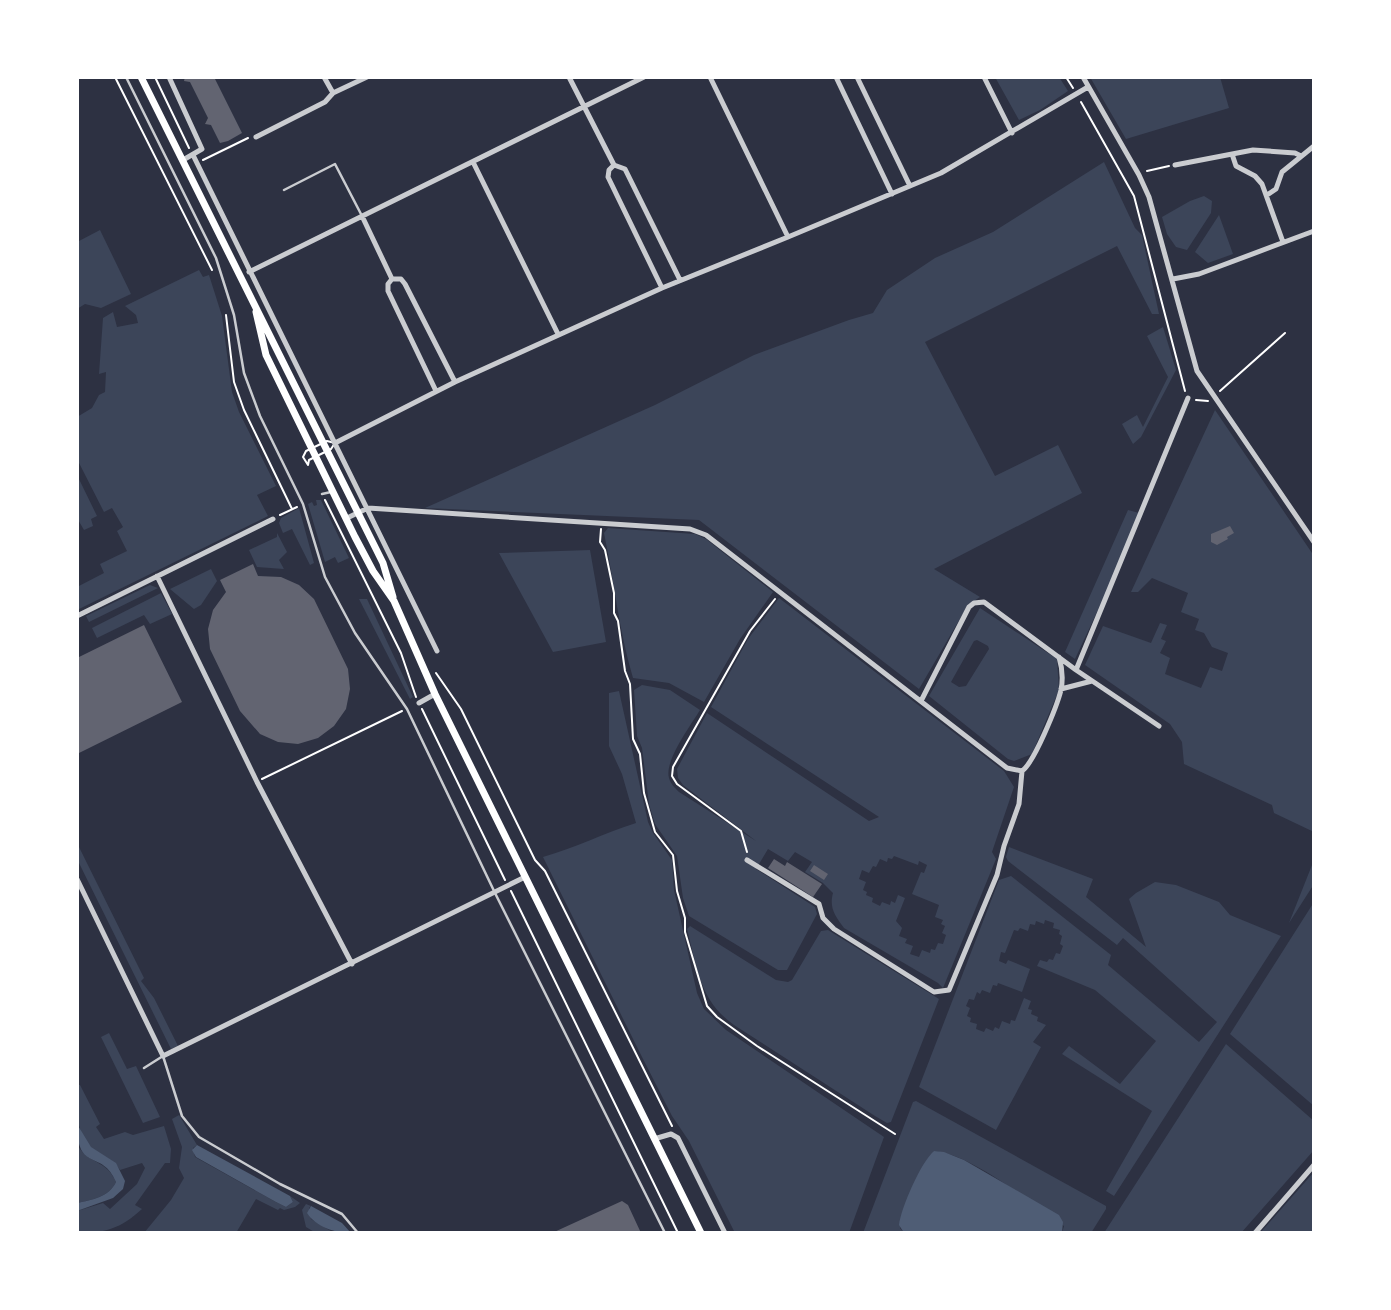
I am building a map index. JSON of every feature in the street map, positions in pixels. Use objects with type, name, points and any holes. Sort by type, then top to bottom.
[{"type":"main road","points":[[141,77],[383,563],[394,601],[435,694],[701,1233]]},
{"type":"main road","points":[[256,312],[267,355],[346,518],[373,570],[394,601]]},
{"type":"street","points":[[169,77],[202,149],[183,160]]},
{"type":"street","points":[[324,77],[333,93]]},
{"type":"street","points":[[256,137],[367,77]]},
{"type":"street","points":[[569,77],[614,165],[625,169],[680,280]]},
{"type":"street","points":[[249,272],[644,77]]},
{"type":"street","points":[[709,77],[789,237]]},
{"type":"street","points":[[836,77],[892,194]]},
{"type":"street","points":[[857,77],[910,186]]},
{"type":"street","points":[[984,77],[1012,133]]},
{"type":"street","points":[[1083,77],[1149,197],[1197,371],[1314,542]]},
{"type":"street","points":[[335,443],[436,391],[558,334],[680,280],[941,173],[1088,87]]},
{"type":"street","points":[[1267,195],[1276,189],[1282,172],[1314,146]]},
{"type":"street","points":[[1175,165],[1253,150],[1295,153],[1301,156]]},
{"type":"street","points":[[1232,154],[1236,166],[1259,179],[1283,242]]},
{"type":"street","points":[[192,155],[437,651]]},
{"type":"street","points":[[473,162],[558,334]]},
{"type":"street","points":[[614,165],[609,170],[608,177],[662,288]]},
{"type":"street","points":[[362,216],[392,279]]},
{"type":"street","points":[[1173,279],[1199,274],[1314,231]]},
{"type":"street","points":[[392,279],[401,279],[405,284],[455,382]]},
{"type":"street","points":[[392,279],[388,291],[436,391]]},
{"type":"street","points":[[1076,670],[1188,398]]},
{"type":"street","points":[[346,518],[368,509],[690,529],[706,535],[1007,768],[1022,771]]},
{"type":"street","points":[[77,616],[273,519]]},
{"type":"street","points":[[157,576],[257,782],[352,964]]},
{"type":"street","points":[[921,701],[969,607],[974,603],[984,602],[1076,670],[1159,726]]},
{"type":"street","points":[[747,860],[819,904],[823,918],[849,941],[934,992],[949,990],[997,875],[1003,846],[1019,804],[1022,771],[1032,761],[1061,689],[1062,665],[1059,657]]},
{"type":"street","points":[[1061,689],[1092,681]]},
{"type":"street","points":[[419,703],[435,694]]},
{"type":"street","points":[[77,879],[163,1056],[525,877]]},
{"type":"street","points":[[654,1139],[671,1134],[678,1138],[725,1233]]},
{"type":"street","points":[[1255,1233],[1314,1165]]},
{"type":"lane","points":[[126,77],[216,258],[234,316],[244,373],[260,416],[303,504],[325,578],[355,633],[407,709],[665,1233]]},
{"type":"lane","points":[[284,190],[335,164],[362,216]]},
{"type":"lane","points":[[322,495],[334,491]]},
{"type":"lane","points":[[144,1068],[163,1056],[182,1116],[199,1137],[281,1184],[342,1214],[358,1233]]},
{"type":"path","points":[[115,77],[213,271]]},
{"type":"path","points":[[155,77],[192,155]]},
{"type":"path","points":[[1066,77],[1134,196],[1188,398],[1204,402],[1213,398],[1285,333]]},
{"type":"path","points":[[196,164],[253,136],[256,137]]},
{"type":"path","points":[[1139,175],[1151,169],[1175,165]]},
{"type":"path","points":[[224,305],[234,382],[244,410],[292,509]]},
{"type":"path","points":[[322,495],[401,653],[419,703],[678,1233]]},
{"type":"path","points":[[601,523],[600,542],[611,582],[614,612],[630,684],[633,739],[640,754],[644,793],[655,832],[673,855],[677,891],[685,918],[685,932],[707,1006],[726,1024],[757,1046],[895,1134]]},
{"type":"path","points":[[747,860],[741,831],[677,784],[672,776],[673,766],[750,631],[780,593]]},
{"type":"path","points":[[432,666],[461,709],[535,860],[545,870],[678,1138]]},
{"type":"path","points":[[257,782],[407,709]]},
{"type":"shaded area","points":[[995,77],[1059,77],[1068,91],[1019,120]]},
{"type":"shaded area","points":[[1090,77],[1220,77],[1229,108],[1126,139]]},
{"type":"shaded area","points":[[1104,162],[1135,228],[1142,235],[1159,314],[1152,314],[1117,246],[925,342],[995,476],[1058,445],[1082,493],[934,569],[980,597],[968,605],[919,689],[699,520],[425,508],[655,405],[754,355],[873,313],[887,290],[935,258],[993,232]]},
{"type":"shaded area","points":[[1204,196],[1212,201],[1211,213],[1187,250],[1176,247],[1167,234],[1162,217]]},
{"type":"shaded area","points":[[1219,215],[1233,254],[1208,263],[1195,252]]},
{"type":"shaded area","points":[[100,230],[131,294],[101,308],[85,304],[77,309],[77,239],[79,241]]},
{"type":"shaded area","points":[[199,270],[203,277],[209,275],[222,316],[232,392],[239,412],[276,486],[257,495],[268,516],[77,610],[77,587],[104,573],[100,564],[127,551],[117,531],[123,527],[112,508],[104,512],[77,459],[77,417],[92,408],[99,395],[105,392],[106,372],[99,374],[103,318],[113,312],[117,327],[138,323],[136,315],[125,306]]},
{"type":"shaded area","points":[[1163,327],[1176,370],[1141,437],[1133,444],[1122,424],[1137,415],[1143,427],[1168,377],[1147,336]]},
{"type":"shaded area","points":[[1215,410],[1314,556],[1314,832],[1274,813],[1272,805],[1184,764],[1182,742],[1170,724],[1085,665],[1103,626],[1151,643],[1160,623],[1167,625],[1161,639],[1166,641],[1160,653],[1170,658],[1165,674],[1201,688],[1210,667],[1222,671],[1228,653],[1212,647],[1204,633],[1195,630],[1199,619],[1181,612],[1188,593],[1152,578],[1138,592],[1131,592]]},
{"type":"shaded area","points":[[77,475],[97,516],[91,519],[93,526],[84,530],[77,518]]},
{"type":"shaded area","points":[[316,500],[321,500],[349,558],[338,563],[335,557],[325,562],[308,504],[312,502],[314,506],[317,505]]},
{"type":"shaded area","points":[[299,508],[314,563],[310,565],[292,529],[283,533],[279,523],[281,518]]},
{"type":"shaded area","points":[[1128,510],[1143,514],[1075,659],[1065,652]]},
{"type":"shaded area","points":[[608,528],[695,534],[706,539],[773,592],[740,639],[704,702],[669,683],[633,678],[620,624],[604,533]]},
{"type":"shaded area","points":[[277,533],[287,552],[279,560],[284,569],[257,567],[249,550],[277,537]]},
{"type":"shaded area","points":[[590,550],[606,642],[553,652],[499,553]]},
{"type":"shaded area","points":[[211,569],[217,581],[201,605],[194,609],[170,589]]},
{"type":"shaded area","points":[[150,585],[158,588],[89,622],[86,616]]},
{"type":"shaded area","points":[[161,593],[172,614],[150,624],[144,615],[97,638],[92,628]]},
{"type":"shaded area","points":[[779,598],[1004,771],[1014,787],[992,852],[996,859],[943,988],[844,928],[834,912],[833,893],[805,872],[812,862],[795,852],[788,861],[768,849],[756,869],[815,907],[817,914],[787,970],[778,970],[689,916],[683,898],[677,856],[655,824],[649,804],[642,748],[637,736],[634,690],[642,685],[670,690],[700,710],[670,762],[669,778],[672,784],[679,792],[756,841],[683,785],[678,778],[677,769],[707,713],[869,821],[879,817],[711,707],[748,639]],"holes":[[[894,856],[918,865],[919,861],[927,865],[924,873],[921,872],[912,894],[939,905],[935,917],[943,920],[941,924],[945,926],[942,933],[946,935],[943,944],[938,943],[930,953],[922,950],[919,957],[910,954],[913,946],[905,943],[907,939],[899,936],[902,928],[896,921],[905,898],[898,895],[895,903],[891,901],[890,905],[882,902],[880,906],[866,895],[867,892],[863,890],[866,882],[859,879],[862,870],[869,873],[880,859],[887,862],[888,858],[892,859]]]},
{"type":"shaded area","points":[[359,599],[367,599],[413,697],[410,699]]},
{"type":"shaded area","points":[[980,608],[1057,659],[1059,690],[1032,754],[1014,761],[929,696]],"holes":[[[974,641],[988,646],[989,649],[966,686],[959,687],[951,682]]]},
{"type":"shaded area","points":[[619,691],[648,822],[672,860],[674,890],[697,993],[704,1009],[726,1030],[884,1137],[849,1233],[735,1233],[689,1141],[672,1116],[543,857],[636,823],[622,774],[609,746],[609,693]]},
{"type":"shaded area","points":[[77,843],[144,978],[141,981],[154,998],[178,1046],[171,1049],[77,859]]},
{"type":"shaded area","points":[[1009,847],[1093,879],[1086,897],[1146,947],[1129,899],[1155,882],[1176,885],[1219,902],[1230,915],[1281,936],[1114,1196],[1106,1191],[1152,1111],[1062,1054],[1069,1046],[1120,1084],[1156,1041],[1095,990],[1037,966],[1040,960],[1047,962],[1049,959],[1053,960],[1056,953],[1060,954],[1062,936],[1059,934],[1060,930],[1053,928],[1054,923],[1036,921],[1035,925],[1030,924],[1028,931],[1020,928],[1018,931],[1014,930],[1005,953],[1001,952],[999,961],[1006,964],[1008,960],[1030,969],[1022,992],[998,983],[997,986],[993,985],[990,993],[982,990],[980,994],[977,992],[974,1000],[969,999],[966,1006],[970,1008],[967,1016],[971,1018],[970,1022],[977,1024],[976,1029],[984,1032],[986,1028],[993,1031],[995,1027],[999,1029],[1002,1021],[1010,1024],[1011,1020],[1015,1021],[1024,998],[1031,1001],[1028,1009],[1032,1010],[1031,1014],[1046,1025],[1033,1042],[1041,1047],[996,1130],[919,1087],[999,880],[1011,876],[1111,955],[1108,965],[1199,1042],[1217,1022],[1123,938],[1117,945],[1008,861],[1006,857]]},
{"type":"shaded area","points":[[1314,860],[1314,884],[1289,923]]},
{"type":"shaded area","points":[[1314,902],[1314,1106],[1230,1034]]},
{"type":"shaded area","points":[[690,926],[776,980],[788,982],[792,980],[821,931],[828,930],[939,999],[891,1122],[887,1123],[875,1116],[723,1016],[707,994],[697,970],[687,929]]},
{"type":"shaded area","points":[[109,1033],[127,1069],[136,1066],[160,1117],[143,1123],[101,1037]]},
{"type":"shaded area","points":[[1226,1044],[1314,1121],[1314,1150],[1241,1233],[1104,1233]]},
{"type":"shaded area","points":[[77,1085],[80,1085],[100,1124],[96,1127],[104,1139],[125,1132],[133,1135],[164,1126],[171,1149],[170,1163],[165,1163],[135,1205],[142,1209],[112,1229],[96,1232],[77,1233],[77,1211],[103,1203],[110,1209],[137,1184],[145,1168],[142,1163],[120,1170],[90,1147],[78,1122]]},
{"type":"shaded area","points":[[916,1101],[1106,1206],[1091,1233],[1062,1233],[1064,1226],[984,1170],[950,1154],[934,1151],[900,1228],[904,1233],[863,1233],[913,1102]]},
{"type":"shaded area","points":[[179,1115],[197,1145],[193,1148],[195,1157],[286,1207],[293,1202],[290,1196],[300,1203],[295,1207],[278,1210],[256,1199],[236,1233],[144,1233],[171,1200],[184,1178],[179,1168],[182,1147],[172,1119]]},
{"type":"shaded area","points":[[77,1124],[91,1147],[116,1163],[125,1181],[123,1189],[113,1198],[77,1211],[77,1203],[105,1194],[116,1182],[104,1166],[81,1149]]},
{"type":"shaded area","points":[[77,1145],[82,1152],[108,1169],[116,1182],[105,1194],[77,1203]]},
{"type":"shaded area","points":[[197,1145],[290,1196],[293,1202],[286,1207],[196,1157],[192,1150]]},
{"type":"shaded area","points":[[934,1151],[964,1160],[1059,1215],[1063,1222],[1062,1233],[904,1233],[899,1225],[903,1208],[912,1186]]},
{"type":"shaded area","points":[[1314,1172],[1314,1233],[1260,1233]]},
{"type":"shaded area","points":[[306,1204],[311,1206],[311,1219],[334,1233],[316,1233],[306,1227],[302,1210]]},
{"type":"shaded area","points":[[311,1206],[342,1223],[351,1233],[332,1230],[315,1222],[307,1213]]},
{"type":"building","points":[[185,77],[214,77],[242,133],[220,143],[211,125],[205,124],[208,118],[190,82],[184,81]]},
{"type":"building","points":[[1230,526],[1234,533],[1227,537],[1228,539],[1217,545],[1211,542],[1211,534]]},
{"type":"building","points":[[253,564],[258,576],[281,577],[299,585],[314,599],[348,669],[350,689],[346,709],[334,726],[318,738],[298,744],[278,742],[260,734],[240,711],[210,649],[208,629],[213,610],[226,592],[220,580]]},
{"type":"building","points":[[144,625],[182,702],[77,754],[77,658]]},
{"type":"building","points":[[774,859],[785,866],[787,862],[822,884],[813,897],[768,868]]},
{"type":"building","points":[[814,865],[828,874],[824,880],[810,871]]},
{"type":"building","points":[[622,1201],[628,1205],[641,1233],[552,1233]]}]
